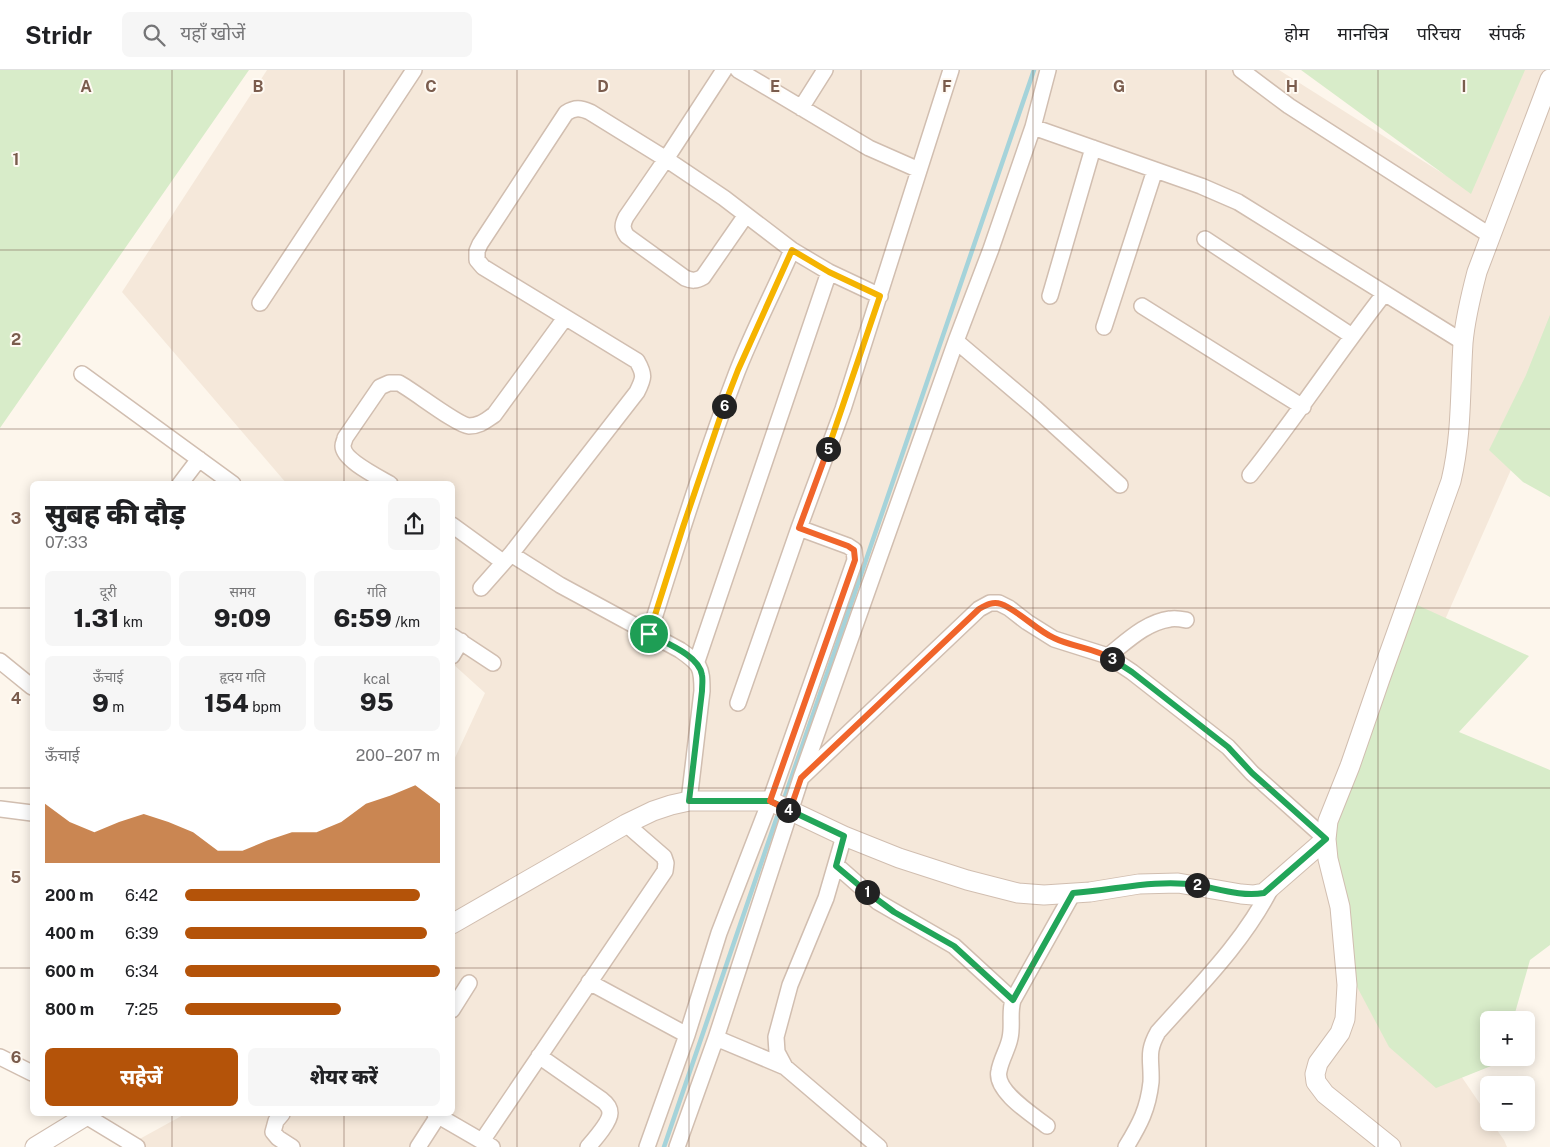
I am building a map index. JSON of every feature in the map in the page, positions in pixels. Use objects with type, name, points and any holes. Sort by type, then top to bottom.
[{"type":"street","points":[[260,303],[414,70]]},
{"type":"street","points":[[724,70],[626,217],[622,224],[623,231],[627,236],[684,278],[698,280],[703,276],[746,215]]},
{"type":"street","points":[[738,70],[869,148],[919,170]]},
{"type":"street","points":[[801,108],[825,70]]},
{"type":"street","points":[[738,703],[799,528],[843,410],[951,70]]},
{"type":"street","points":[[801,778],[956,341],[991,249],[1033,127],[1048,70]]},
{"type":"street","points":[[1241,70],[1289,106],[1491,236]]},
{"type":"street","points":[[1391,1147],[1325,1094],[1316,1082],[1315,1074],[1318,1063],[1340,1033],[1345,1019],[1347,1001],[1347,964],[1340,908],[1328,859],[1326,839],[1328,821],[1350,766],[1451,481],[1457,455],[1460,425],[1463,342],[1466,318],[1477,272],[1550,79]]},
{"type":"street","points":[[481,588],[507,558],[637,392],[643,379],[637,362],[564,318],[483,266],[477,260],[477,251],[480,244],[566,113],[573,109],[582,108],[590,112],[666,159],[792,250],[829,272],[880,296]]},
{"type":"street","points":[[1033,127],[1201,186],[1238,202],[1463,342]]},
{"type":"street","points":[[1050,296],[1093,148]]},
{"type":"street","points":[[1104,327],[1155,170]]},
{"type":"street","points":[[1206,239],[1352,336]]},
{"type":"street","points":[[649,634],[722,412],[738,370],[792,250]]},
{"type":"street","points":[[696,662],[829,272]]},
{"type":"street","points":[[1250,475],[1303,407],[1352,336],[1384,294]]},
{"type":"street","points":[[1142,306],[1303,407]]},
{"type":"street","points":[[385,481],[352,460],[346,454],[343,446],[346,438],[380,387],[389,383],[400,383],[457,421],[468,426],[480,425],[494,415],[564,318]]},
{"type":"street","points":[[956,341],[1035,408],[1120,485]]},
{"type":"street","points":[[82,374],[229,481]]},
{"type":"street","points":[[182,481],[199,459]]},
{"type":"street","points":[[455,527],[507,558],[680,650],[696,662],[702,674],[702,691],[689,801]]},
{"type":"street","points":[[677,1147],[716,1038],[780,806],[855,560],[854,550],[848,546],[799,528]]},
{"type":"street","points":[[647,1147],[687,1035],[719,933],[780,806],[801,778],[979,609],[990,604],[1000,603],[1054,638],[1108,656],[1132,672],[1228,747],[1252,773],[1326,839]]},
{"type":"street","points":[[1108,656],[1148,627],[1170,618],[1186,620]]},
{"type":"street","points":[[457,638],[493,663]]},
{"type":"street","points":[[0,661],[30,685]]},
{"type":"street","points":[[455,922],[626,824],[653,811],[689,801],[780,806],[844,836],[899,858],[967,880],[1018,893],[1044,895],[1139,884],[1178,883],[1253,895],[1264,893],[1326,839]]},
{"type":"street","points":[[0,809],[30,813]]},
{"type":"street","points":[[438,1116],[487,1144],[539,1056],[665,871],[666,863],[664,857],[626,824]]},
{"type":"street","points":[[785,1067],[777,1052],[776,1037],[790,985],[826,898],[844,836]]},
{"type":"street","points":[[836,866],[878,902],[954,946],[1013,1000]]},
{"type":"street","points":[[1126,1147],[1146,1111],[1151,1080],[1150,1049],[1158,1032],[1244,932],[1262,906],[1272,886]]},
{"type":"street","points":[[1047,1126],[1006,1093],[998,1079],[998,1072],[1011,1037],[1010,1009],[1013,1000],[1073,893]]},
{"type":"street","points":[[589,982],[687,1035]]},
{"type":"street","points":[[455,1005],[469,983]]},
{"type":"street","points":[[716,1038],[785,1067],[879,1147]]},
{"type":"street","points":[[539,1056],[608,1106],[610,1112],[608,1120],[588,1147]]},
{"type":"street","points":[[0,1057],[30,1072]]},
{"type":"street","points":[[35,1147],[86,1116]]},
{"type":"street","points":[[90,1116],[137,1147]]},
{"type":"street","points":[[280,1116],[276,1121],[273,1132],[278,1138],[292,1147]]},
{"type":"street","points":[[418,1147],[435,1116]]},
{"type":"shaded area","points":[[267,70],[1279,70],[1461,185],[1507,70],[1550,70],[1550,381],[1349,838],[1397,982],[1480,1104],[1480,1131],[1498,1131],[1507,1147],[125,1147],[181,1116],[455,1116],[455,758],[485,693],[455,666],[455,481],[284,481],[122,292]]},
{"type":"green space","points":[[0,70],[249,70],[0,428]]},
{"type":"green space","points":[[1301,70],[1525,70],[1471,194]]},
{"type":"green space","points":[[1550,315],[1550,497],[1523,482],[1489,450],[1526,375]]},
{"type":"green space","points":[[1415,604],[1529,656],[1459,732],[1550,770],[1550,945],[1530,960],[1516,1011],[1480,1011],[1480,1066],[1491,1066],[1436,1088],[1389,1047],[1355,983],[1346,906],[1334,833]]},
{"type":"waterway","points":[[783,802],[1034,70]]},
{"type":"waterway","points":[[664,1147],[779,811]]},
{"type":"route","points":[[649,634],[680,650],[696,662],[702,674],[702,691],[689,801],[770,801],[844,836],[836,866],[878,902],[940,936],[954,946],[1013,1000],[1073,893],[1158,883],[1197,885],[1241,894],[1253,895],[1264,893],[1326,839],[1252,773],[1228,747],[1132,672],[1108,656],[1054,638],[1000,603],[990,604],[979,609],[801,778],[790,810],[770,801],[855,560],[854,550],[848,546],[799,528],[843,410],[880,296],[829,272],[792,250],[738,370],[719,420],[649,634]]}]
